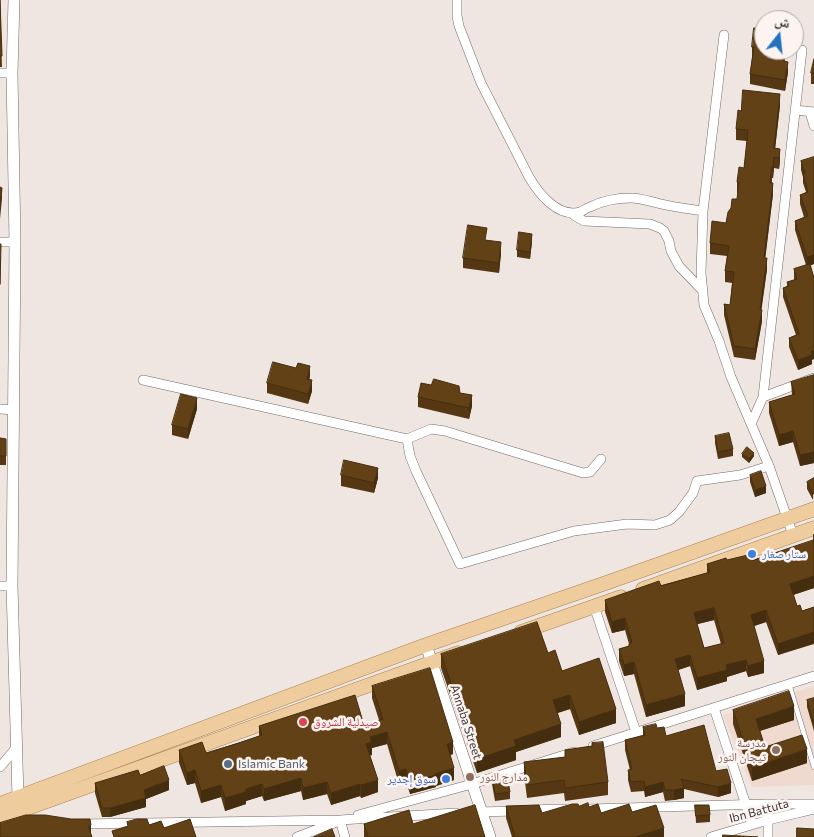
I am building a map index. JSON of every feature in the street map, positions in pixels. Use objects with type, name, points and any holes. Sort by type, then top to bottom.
[{"type":"main road","points":[[0,818],[426,645],[814,509]]},
{"type":"main road","points":[[512,635],[814,528]]},
{"type":"main road","points":[[0,804],[24,808],[467,650]]},
{"type":"street","points":[[14,0],[12,73],[15,242],[13,410],[6,586],[16,748],[24,808]]},
{"type":"street","points":[[457,0],[459,26],[481,83],[529,178],[551,204],[563,211],[572,213],[602,202],[633,198],[673,207],[703,211]]},
{"type":"street","points":[[724,35],[703,211],[701,264],[703,290],[706,310],[731,377],[769,466],[793,535]]},
{"type":"street","points":[[752,424],[763,397],[801,60]]},
{"type":"street","points":[[0,73],[12,73]]},
{"type":"street","points":[[795,110],[812,112],[814,126]]},
{"type":"street","points":[[572,213],[584,221],[650,224],[660,228],[667,236],[671,251],[679,266],[703,290]]},
{"type":"street","points":[[0,242],[15,242]]},
{"type":"street","points":[[763,397],[814,378]]},
{"type":"street","points":[[143,380],[407,439],[431,429],[445,431],[583,474],[590,472],[601,459]]},
{"type":"street","points":[[0,410],[13,410]]},
{"type":"street","points":[[407,439],[410,456],[416,471],[460,564],[574,531],[627,524],[655,525],[670,520],[679,512],[693,493],[697,481],[740,475],[769,466]]},
{"type":"street","points":[[594,606],[636,732]]},
{"type":"street","name":"Annaba Street","points":[[426,645],[472,784],[472,812],[490,837]]},
{"type":"street","points":[[297,837],[340,820],[472,784],[814,676]]},
{"type":"street","points":[[714,708],[752,825]]},
{"type":"street","points":[[0,767],[16,748]]},
{"type":"street","points":[[765,804],[768,820],[768,837]]},
{"type":"street","points":[[579,809],[814,804]]},
{"type":"street","points":[[70,823],[340,820],[472,812],[570,809]]},
{"type":"street","name":"Ibn Battuta","points":[[711,837],[814,809]]},
{"type":"street","points":[[340,820],[345,837]]},
{"type":"lane","points":[[789,684],[814,767]]},
{"type":"shaded area","name":"مدرسة تيجان النور","points":[[814,686],[814,785],[752,787],[723,715]]},
{"type":"building","points":[[0,0],[2,56],[0,56]]},
{"type":"building","points":[[754,28],[754,47],[752,47]]},
{"type":"building","points":[[754,47],[754,60],[784,60],[788,62],[785,80],[750,74]]},
{"type":"building","points":[[814,59],[814,74],[811,73]]},
{"type":"building","points":[[743,90],[780,94],[774,148],[780,149],[779,158],[774,157],[770,183],[773,183],[764,258],[767,258],[760,310],[762,310],[755,349],[734,346],[724,304],[730,305],[734,272],[725,271],[729,246],[710,243],[712,221],[726,223],[732,199],[737,199],[739,167],[744,168],[748,130],[736,129],[738,110],[741,111]]},
{"type":"building","points":[[814,157],[814,255],[807,257],[795,221],[808,216],[800,195],[808,192],[801,161]]},
{"type":"building","points":[[0,187],[2,188],[0,209]]},
{"type":"building","points":[[468,225],[487,228],[485,240],[501,242],[499,263],[463,258]]},
{"type":"building","points":[[519,232],[532,234],[530,252],[517,250]]},
{"type":"building","points":[[0,244],[1,244],[0,284]]},
{"type":"building","points":[[810,264],[814,278],[814,350],[811,351],[812,355],[798,360],[789,338],[799,334],[783,288],[789,286],[787,282],[797,279],[794,269]]},
{"type":"building","points":[[273,362],[296,368],[298,363],[310,366],[307,379],[312,380],[308,394],[267,383]]},
{"type":"building","points":[[814,375],[814,452],[800,455],[793,431],[779,435],[769,402],[795,394],[791,382]]},
{"type":"building","points":[[434,379],[459,386],[460,393],[472,395],[469,408],[418,397],[421,383],[431,385]]},
{"type":"building","points":[[181,394],[197,398],[188,429],[172,425]]},
{"type":"building","points":[[729,433],[733,449],[718,452],[715,436]]},
{"type":"building","points":[[0,438],[6,439],[6,456],[0,456]]},
{"type":"building","points":[[747,447],[754,453],[749,459],[742,454]]},
{"type":"building","points":[[344,460],[378,468],[374,483],[341,475]]},
{"type":"building","points":[[761,471],[766,486],[755,490],[750,475]]},
{"type":"building","points":[[814,478],[814,493],[813,494],[807,482]]},
{"type":"building","points":[[814,540],[814,576],[790,584],[797,606],[800,605],[802,611],[814,607],[814,632],[778,644],[766,610],[751,615],[764,661],[748,666],[746,660],[726,665],[727,670],[697,678],[690,655],[675,659],[685,694],[646,705],[634,662],[624,665],[619,649],[632,643],[625,618],[612,622],[605,600],[659,581],[661,586],[710,572],[707,564],[726,558],[727,560],[752,554],[753,560]],"holes":[[[714,608],[724,643],[704,648],[694,613]]]},
{"type":"building","points":[[537,622],[548,653],[555,650],[562,671],[599,658],[616,709],[579,722],[570,695],[553,700],[561,724],[514,740],[516,746],[477,759],[441,654]]},
{"type":"building","points":[[430,668],[453,742],[447,744],[454,768],[410,782],[406,769],[399,771],[387,732],[370,737],[372,742],[366,744],[378,780],[331,793],[327,782],[303,788],[301,778],[264,789],[262,784],[246,789],[246,792],[225,798],[221,785],[201,791],[195,770],[187,773],[179,750],[202,742],[206,753],[239,743],[262,735],[259,726],[355,695],[364,725],[383,719],[372,686]]},
{"type":"building","points":[[789,691],[794,706],[756,719],[765,747],[802,735],[807,749],[752,768],[733,710]]},
{"type":"building","points":[[814,698],[814,724],[807,700]]},
{"type":"building","points":[[656,724],[657,728],[664,727],[666,736],[704,725],[716,771],[727,769],[731,783],[718,787],[681,779],[684,788],[665,790],[663,782],[645,787],[644,781],[631,782],[628,770],[632,769],[625,740],[645,735],[643,727]]},
{"type":"building","points":[[603,742],[608,782],[565,788],[564,780],[527,785],[524,762],[565,757],[565,750],[592,746],[592,743]]},
{"type":"building","points":[[164,766],[169,780],[144,790],[146,798],[110,808],[102,808],[95,783],[138,770],[140,775]]},
{"type":"building","points":[[507,775],[510,792],[495,794],[492,777]]},
{"type":"building","points":[[588,803],[589,807],[598,804],[601,813],[629,804],[632,812],[656,805],[664,828],[635,837],[515,837],[506,806],[539,805],[542,813],[572,804],[578,804],[579,806]]},
{"type":"building","points":[[475,805],[485,837],[368,837],[364,824],[409,810],[413,824]]},
{"type":"building","points":[[695,805],[709,805],[710,815],[696,816]]},
{"type":"building","points":[[26,815],[90,819],[91,825],[88,826],[92,837],[0,837],[0,823]]},
{"type":"building","points":[[147,819],[149,825],[161,821],[164,828],[190,819],[196,837],[114,837],[112,831],[128,826],[127,822]]},
{"type":"building","points":[[797,828],[814,829],[814,837],[797,837]]},
{"type":"building","points":[[332,829],[335,837],[314,837]]},
{"type":"building","points":[[723,835],[758,837],[723,837]]},
{"type":"place","name":"ستار صغار","points":[[752,554]]},
{"type":"place","name":"صيدلية الشروق","points":[[303,722]]},
{"type":"place","name":"مدرسة تيجان النور","points":[[776,750]]},
{"type":"place","name":"Islamic Bank","points":[[228,764]]},
{"type":"place","name":"مدارج النور","points":[[470,777]]},
{"type":"place","name":"سوق إجدير","points":[[446,779]]}]
